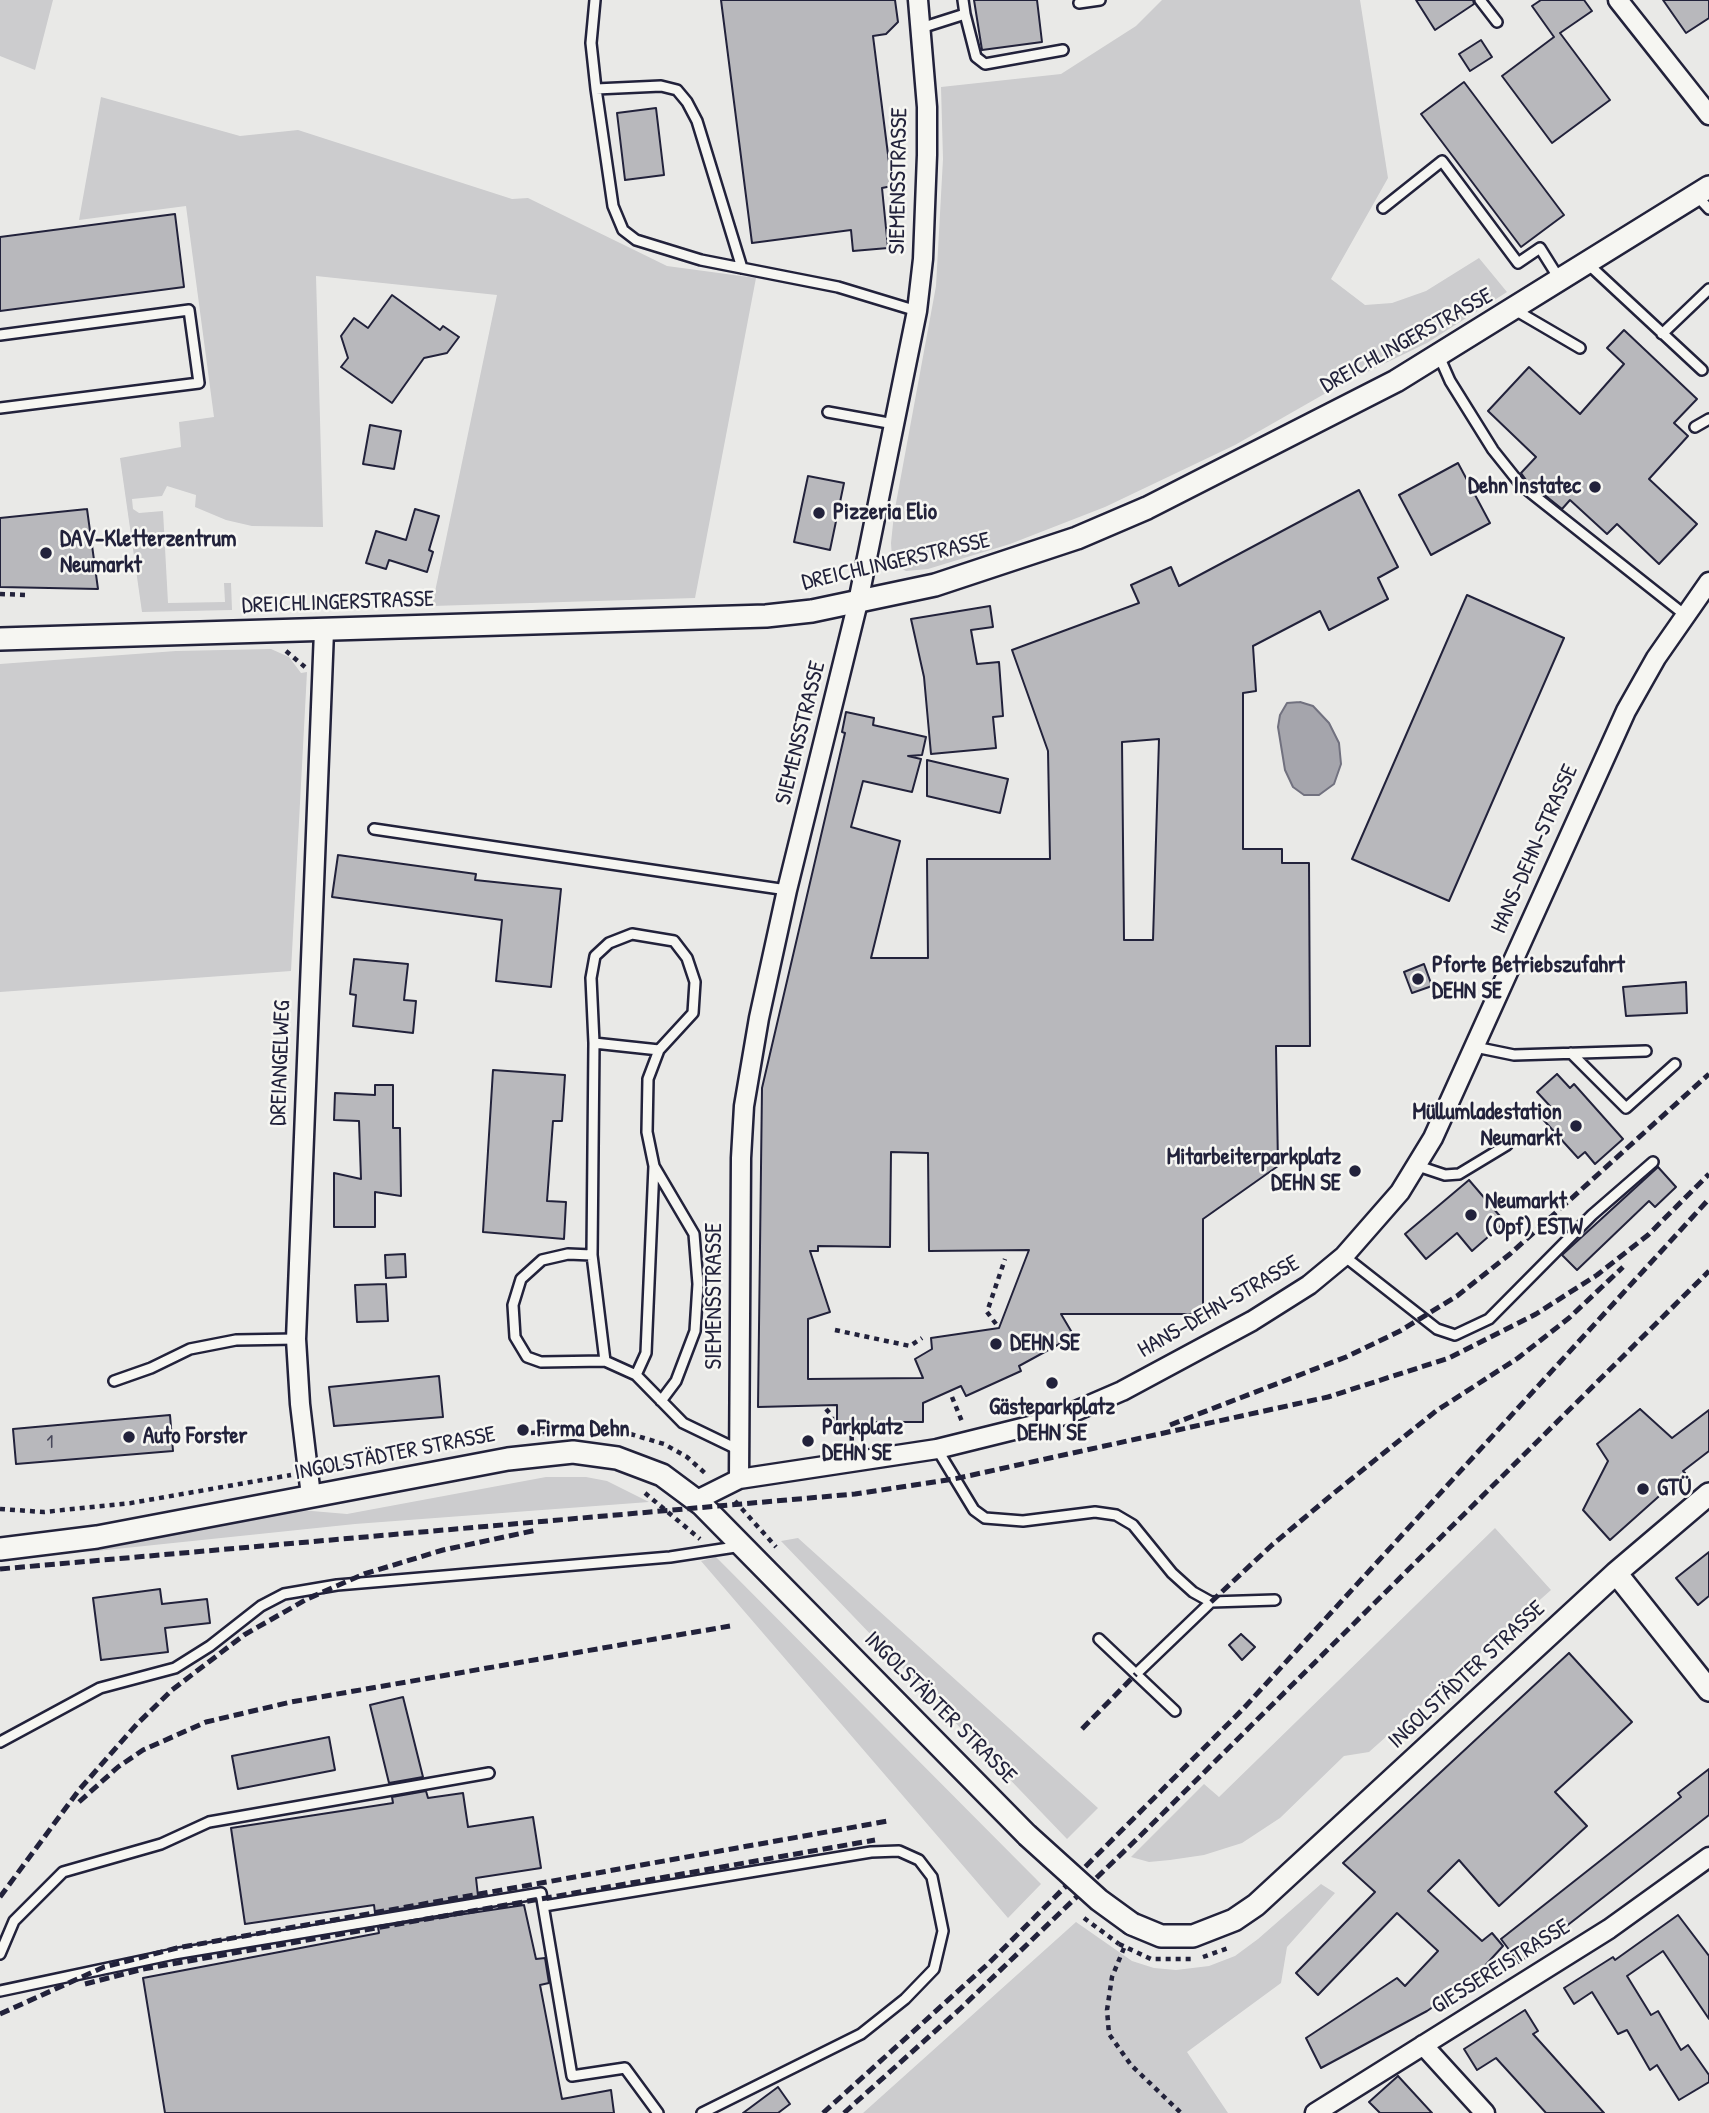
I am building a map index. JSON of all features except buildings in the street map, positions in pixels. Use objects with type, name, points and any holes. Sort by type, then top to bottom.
[{"type":"street","name":"SIEMENSSTRASSE","points":[[738,1479],[741,1158],[744,1106],[751,1055],[787,890],[858,602],[917,311],[923,259],[927,155],[918,0]]},
{"type":"street","points":[[1618,0],[1709,115]]},
{"type":"street","name":"DREICHLINGERSTRASSE","points":[[0,639],[766,616],[858,602],[935,585],[1077,538],[1172,495],[1439,356],[1587,264],[1705,197]]},
{"type":"street","name":"HANS-DEHN-STRASSE","points":[[697,1500],[738,1479],[853,1464],[937,1449],[1038,1424],[1122,1391],[1252,1321],[1309,1285],[1344,1256],[1381,1216],[1418,1166],[1475,1047],[1610,743],[1656,658],[1709,582]]},
{"type":"street","name":"DREIANGELWEG","points":[[311,1496],[296,1339],[324,631]]},
{"type":"street","name":"INGOLSTÄDTER STRASSE","points":[[0,1549],[97,1537],[482,1463],[573,1452],[617,1458],[652,1470],[697,1500],[1027,1835],[1099,1900],[1132,1924],[1161,1936],[1193,1936],[1234,1920],[1256,1905],[1616,1573],[1709,1493]]},
{"type":"street","points":[[1616,1573],[1709,1690]]},
{"type":"street","name":"GIESSEREISTRASSE","points":[[1315,2113],[1609,1929],[1709,1857]]},
{"type":"street","points":[[1423,2045],[1485,2113]]},
{"type":"lane","points":[[595,0],[591,43],[596,89],[613,206],[623,230],[636,240],[701,260],[838,287],[917,311]]},
{"type":"lane","points":[[963,0],[976,57],[985,64],[1063,50]]},
{"type":"lane","points":[[1079,3],[1100,0]]},
{"type":"lane","points":[[1480,0],[1497,22]]},
{"type":"lane","points":[[921,28],[965,14]]},
{"type":"lane","points":[[596,89],[661,86],[677,90],[682,96],[697,121],[742,268]]},
{"type":"lane","points":[[1383,208],[1442,161],[1518,263],[1540,248],[1561,281]]},
{"type":"lane","points":[[1587,264],[1702,370]]},
{"type":"lane","points":[[1662,334],[1709,289]]},
{"type":"lane","points":[[0,335],[189,310],[199,383],[0,408]]},
{"type":"lane","points":[[1515,310],[1580,348]]},
{"type":"lane","points":[[1439,356],[1450,381],[1493,450],[1521,485],[1685,615]]},
{"type":"lane","points":[[828,412],[894,424]]},
{"type":"lane","points":[[1695,427],[1709,419]]},
{"type":"lane","points":[[374,829],[787,890]]},
{"type":"lane","points":[[605,1361],[592,1255],[594,1044],[591,978],[595,956],[609,943],[632,934],[674,942],[687,958],[695,982],[693,1013],[659,1050],[648,1079],[647,1132],[654,1166],[646,1353],[636,1375]]},
{"type":"lane","points":[[594,1044],[659,1050]]},
{"type":"lane","points":[[1475,1047],[1514,1055],[1646,1051]]},
{"type":"lane","points":[[1571,1053],[1626,1108],[1675,1064]]},
{"type":"lane","points":[[1418,1166],[1445,1175],[1459,1174],[1507,1145]]},
{"type":"lane","points":[[1344,1256],[1437,1329],[1455,1335],[1489,1319],[1592,1215],[1653,1162]]},
{"type":"lane","points":[[654,1166],[694,1234],[698,1284],[695,1331],[676,1381],[661,1401]]},
{"type":"lane","points":[[592,1255],[568,1254],[542,1260],[522,1279],[513,1305],[515,1338],[527,1357],[541,1362],[605,1361],[636,1375],[683,1423],[738,1450]]},
{"type":"lane","points":[[114,1381],[151,1368],[190,1349],[236,1340],[296,1339]]},
{"type":"lane","points":[[937,1449],[974,1510],[985,1518],[1023,1521],[1094,1513],[1116,1515],[1133,1525],[1172,1573],[1193,1592],[1211,1602],[1275,1600]]},
{"type":"lane","points":[[0,1742],[100,1688],[175,1668],[210,1646],[261,1606],[284,1594],[337,1585],[670,1557],[743,1546]]},
{"type":"lane","points":[[1136,1674],[1211,1602]]},
{"type":"lane","points":[[1099,1639],[1174,1712]]},
{"type":"lane","points":[[0,1954],[14,1921],[63,1872],[161,1844],[209,1822],[489,1773]]},
{"type":"lane","points":[[544,1906],[871,1852],[899,1851],[919,1860],[932,1877],[943,1931],[934,1969],[905,1999],[861,2034],[702,2113]]},
{"type":"lane","points":[[0,1991],[163,1956],[541,1893],[572,2076],[625,2068],[658,2113]]},
{"type":"path","points":[[0,594],[28,595]]},
{"type":"path","points":[[996,1324],[987,1312],[1004,1259]]},
{"type":"path","points":[[835,1330],[910,1346],[922,1338]]},
{"type":"path","points":[[952,1397],[970,1441]]},
{"type":"path","points":[[826,1409],[832,1416],[832,1426],[851,1424],[853,1464]]},
{"type":"path","points":[[0,1510],[44,1511],[131,1503],[308,1473]]},
{"type":"path","points":[[641,1490],[715,1550]]},
{"type":"path","points":[[1124,1948],[1112,1977],[1107,2010],[1109,2035],[1131,2065],[1181,2113]]},
{"type":"shaded area","points":[[0,0],[53,0],[35,70],[0,56]]},
{"type":"shaded area","points":[[1162,0],[1360,0],[1388,178],[1331,279],[1365,305],[1392,303],[1426,291],[1479,258],[1507,292],[1427,343],[1340,385],[1235,445],[1105,507],[1010,544],[928,569],[906,571],[898,567],[892,558],[891,543],[936,286],[943,159],[941,87],[1061,74],[1136,26]]},
{"type":"shaded area","points":[[101,97],[240,136],[298,130],[512,199],[528,198],[667,266],[756,278],[695,598],[432,606],[497,295],[316,276],[323,527],[252,526],[226,520],[195,507],[196,495],[167,486],[162,496],[132,499],[133,509],[139,513],[163,511],[168,603],[225,602],[224,583],[231,583],[232,610],[142,612],[120,458],[181,447],[179,422],[214,417],[186,206],[79,220]]},
{"type":"shaded area","points":[[271,649],[289,657],[301,673],[307,672],[291,971],[0,992],[0,664],[176,651]]},
{"type":"shaded area","points":[[1300,702],[1313,706],[1329,723],[1339,743],[1341,764],[1334,784],[1319,795],[1304,795],[1293,787],[1285,770],[1278,727],[1280,715],[1287,703]]},
{"type":"shaded area","points":[[546,1477],[586,1477],[607,1481],[649,1502],[355,1524],[87,1552],[300,1510],[347,1514]]},
{"type":"shaded area","points":[[1495,1528],[1551,1590],[1369,1752],[1344,1756],[1280,1818],[1242,1843],[1204,1855],[1170,1860],[1149,1862],[1131,1857],[1204,1784],[1219,1797]]},
{"type":"shaded area","points":[[798,1538],[1098,1808],[1067,1839],[781,1541]]},
{"type":"shaded area","points":[[716,1557],[1041,1884],[1008,1918],[701,1561]]},
{"type":"shaded area","points":[[1321,1884],[1335,1893],[1287,1947],[1281,1983],[1187,2052],[1228,2113],[863,2113],[1076,1922],[1132,1961],[1154,1968],[1176,1970],[1209,1966],[1235,1956]]},
{"type":"railway","points":[[1170,1425],[1346,1357],[1400,1331],[1457,1296],[1510,1254],[1709,1074]]},
{"type":"railway","points":[[0,1569],[855,1494],[954,1479],[1328,1397],[1449,1358],[1536,1314],[1597,1275],[1648,1235],[1709,1174]]},
{"type":"railway","points":[[823,2113],[989,1963],[1243,1709],[1709,1199]]},
{"type":"railway","points":[[1211,1602],[1272,1545],[1334,1493],[1436,1411],[1518,1358],[1569,1318],[1623,1267]]},
{"type":"railway","points":[[844,2113],[961,2008],[1140,1836],[1709,1271]]},
{"type":"railway","points":[[0,1897],[79,1790],[137,1724],[172,1690],[244,1635],[307,1599],[364,1574],[443,1550],[537,1530]]},
{"type":"railway","points":[[79,1802],[118,1767],[143,1750],[206,1722],[291,1702],[730,1626]]},
{"type":"railway","points":[[1082,1729],[1136,1674]]},
{"type":"railway","points":[[0,2014],[104,1967],[177,1948],[888,1821]]},
{"type":"railway","points":[[85,1984],[143,1969],[875,1840]]},
{"type":"place","name":"Dehn Instatec","points":[[1595,487]]},
{"type":"place","name":"Pizzeria Elio","points":[[819,513]]},
{"type":"place","name":"DAV-Kletterzentrum Neumarkt","points":[[46,553]]},
{"type":"place","name":"Pforte Betriebszufahrt DEHN SE","points":[[1418,979]]},
{"type":"place","name":"Müllumladestation Neumarkt","points":[[1576,1126]]},
{"type":"place","name":"Mitarbeiterparkplatz DEHN SE","points":[[1355,1171]]},
{"type":"place","name":"Neumarkt (Opf) ESTW","points":[[1471,1215]]},
{"type":"place","name":"DEHN SE","points":[[996,1344]]},
{"type":"place","name":"Gästeparkplatz DEHN SE","points":[[1052,1383]]},
{"type":"place","name":"Firma Dehn","points":[[523,1430]]},
{"type":"place","name":"Auto Forster","points":[[129,1437]]},
{"type":"place","name":"Parkplatz DEHN SE","points":[[808,1441]]},
{"type":"place","name":"GTÜ","points":[[1643,1489]]}]
